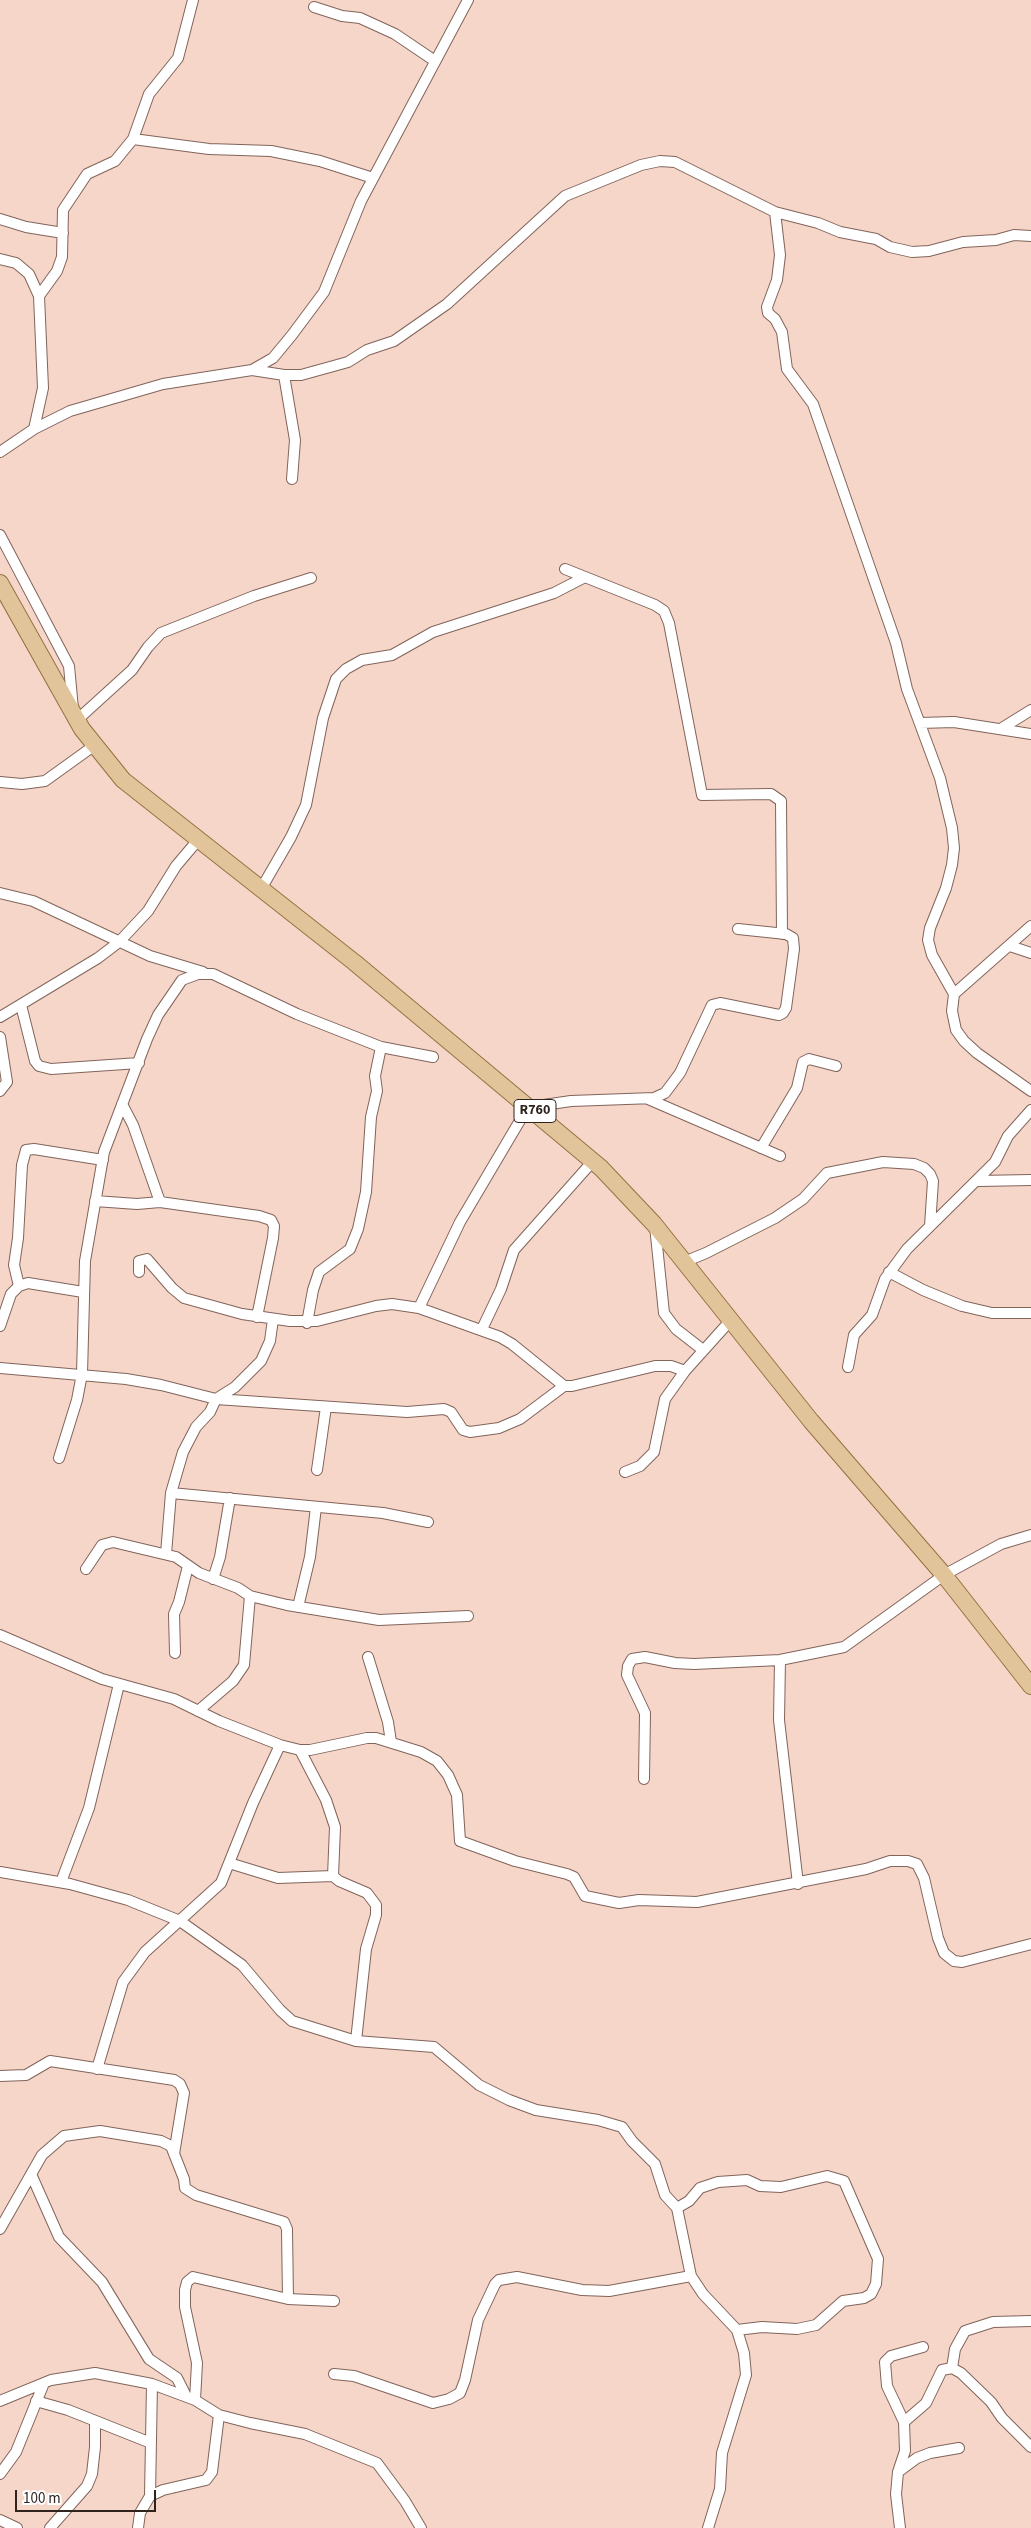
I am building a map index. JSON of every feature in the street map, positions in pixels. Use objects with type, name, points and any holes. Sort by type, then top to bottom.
[{"type":"main road","name":"R760","points":[[0,583],[75,716],[94,745],[123,780],[530,1107],[593,1161],[654,1224],[811,1421],[944,1575],[1031,1686]]},
{"type":"street","points":[[39,296],[57,271],[62,257],[63,210],[86,175],[115,161],[133,139],[149,94],[178,58],[193,0]]},
{"type":"street","points":[[252,370],[273,358],[324,292],[334,261],[373,178],[424,87],[435,61],[468,0]]},
{"type":"street","points":[[314,7],[342,16],[360,18],[395,34],[435,61]]},
{"type":"street","points":[[133,139],[201,149],[270,151],[326,162],[373,178]]},
{"type":"street","points":[[0,452],[34,428],[70,411],[163,384],[252,370],[284,375],[301,375],[328,368],[394,341],[447,304],[565,196],[641,165],[660,161],[675,162],[775,212],[818,223],[840,232],[876,239],[890,247],[912,252],[929,251],[963,242],[996,240],[1014,235],[1031,236]]},
{"type":"street","points":[[775,212],[780,255],[777,280],[767,307],[768,313],[777,322],[782,332],[787,369],[813,404],[896,642],[907,689],[940,778],[952,828],[954,848],[952,865],[946,888],[930,928],[928,940],[932,955],[954,994],[952,1011],[956,1030],[964,1041],[977,1053],[1031,1090]]},
{"type":"street","points":[[0,219],[26,227],[63,232]]},
{"type":"street","points":[[0,258],[16,264],[29,274],[39,296],[43,388],[34,428]]},
{"type":"street","points":[[284,375],[295,440],[292,478]]},
{"type":"street","points":[[0,534],[69,666],[75,716]]},
{"type":"street","points":[[565,569],[662,608],[667,616],[702,795],[771,794],[781,801],[782,934]]},
{"type":"street","points":[[261,889],[306,805],[323,718],[336,679],[346,669],[362,660],[392,655],[433,632],[554,593],[585,577]]},
{"type":"street","points":[[75,716],[132,670],[148,647],[161,634],[254,596],[311,578]]},
{"type":"street","points":[[1002,728],[1031,710]]},
{"type":"street","points":[[920,723],[954,722],[1031,734]]},
{"type":"street","points":[[0,782],[22,784],[45,781],[94,745]]},
{"type":"street","points":[[0,1017],[98,958],[119,942],[148,911],[176,866],[198,840]]},
{"type":"street","points":[[0,892],[33,901],[150,956],[206,973],[266,998],[297,1014],[382,1047],[433,1057]]},
{"type":"street","points":[[954,994],[1031,926]]},
{"type":"street","points":[[419,1308],[460,1222],[522,1117],[530,1107],[571,1101],[648,1099],[665,1093],[676,1080],[712,1005],[720,1003],[779,1015],[783,1012],[786,1008],[794,949],[793,938],[782,934],[738,929]]},
{"type":"street","points":[[1010,946],[1031,953]]},
{"type":"street","points":[[59,1458],[77,1400],[82,1374],[85,1261],[103,1160],[122,1104],[158,1016],[182,980],[190,976],[206,973]]},
{"type":"street","points":[[22,1005],[35,1061],[39,1066],[51,1069],[139,1063]]},
{"type":"street","points":[[0,1037],[7,1082],[0,1091]]},
{"type":"street","points":[[307,1323],[313,1290],[319,1272],[350,1249],[358,1229],[366,1192],[371,1117],[377,1091],[376,1076],[382,1047]]},
{"type":"street","points":[[761,1148],[797,1088],[803,1062],[809,1059],[836,1066]]},
{"type":"street","points":[[648,1099],[780,1156]]},
{"type":"street","points":[[122,1104],[133,1125],[160,1202]]},
{"type":"street","points":[[848,1368],[854,1336],[872,1315],[879,1292],[889,1272],[907,1248],[978,1181],[995,1162],[1008,1136],[1031,1110]]},
{"type":"street","points":[[18,1286],[14,1265],[18,1238],[22,1165],[26,1150],[34,1149],[103,1160]]},
{"type":"street","points":[[482,1329],[501,1289],[514,1250],[593,1161]]},
{"type":"street","points":[[684,1262],[775,1218],[803,1199],[827,1173],[884,1162],[914,1164],[924,1168],[930,1174],[933,1181],[930,1226]]},
{"type":"street","points":[[978,1181],[1031,1180]]},
{"type":"street","points":[[95,1201],[136,1204],[160,1202],[259,1216],[271,1220],[274,1226],[273,1238],[257,1317]]},
{"type":"street","points":[[654,1224],[664,1313],[676,1328],[703,1350]]},
{"type":"street","points":[[139,1272],[140,1261],[148,1259],[172,1288],[184,1298],[257,1317],[307,1323],[338,1318],[376,1306],[392,1304],[419,1308],[482,1329],[512,1344],[564,1386]]},
{"type":"street","points":[[889,1272],[923,1290],[962,1306],[992,1313],[1031,1313]]},
{"type":"street","points":[[0,1326],[11,1294],[18,1286],[28,1283],[84,1292]]},
{"type":"street","points":[[166,1554],[171,1492],[183,1452],[196,1427],[210,1412],[216,1399],[235,1387],[261,1361],[270,1341],[273,1319]]},
{"type":"street","points":[[625,1472],[640,1466],[654,1452],[664,1401],[684,1371],[730,1321]]},
{"type":"street","points":[[0,1368],[82,1374],[161,1385],[216,1399],[407,1412],[444,1409],[451,1412],[463,1430],[478,1432],[499,1428],[520,1419],[564,1386],[572,1386],[655,1366],[671,1366],[684,1371]]},
{"type":"street","points":[[317,1470],[326,1407]]},
{"type":"street","points":[[171,1492],[383,1513],[428,1522]]},
{"type":"street","points":[[213,1579],[220,1556],[230,1498]]},
{"type":"street","points":[[298,1607],[310,1558],[316,1507]]},
{"type":"street","points":[[644,1779],[644,1713],[627,1674],[628,1666],[632,1659],[645,1657],[675,1663],[694,1664],[780,1660],[844,1647],[944,1575],[1001,1544],[1031,1535]]},
{"type":"street","points":[[86,1569],[102,1545],[113,1542],[166,1554],[213,1579],[238,1588],[250,1596],[298,1607],[379,1620],[468,1616]]},
{"type":"street","points":[[175,1653],[174,1614],[188,1566]]},
{"type":"street","points":[[198,1711],[232,1681],[244,1665],[250,1596]]},
{"type":"street","points":[[0,1635],[102,1679],[174,1699],[280,1745],[300,1750],[310,1750],[367,1738],[391,1742],[422,1752],[437,1761],[448,1775],[457,1795],[460,1841],[515,1861],[574,1877],[585,1896],[619,1903],[639,1900],[697,1902],[798,1884],[866,1869],[890,1861],[908,1860],[917,1864],[924,1878],[938,1938],[944,1953],[954,1961],[962,1962],[1031,1944]]},
{"type":"street","points":[[368,1657],[388,1722],[391,1742]]},
{"type":"street","points":[[780,1660],[779,1720],[798,1884]]},
{"type":"street","points":[[61,1882],[88,1808],[119,1684]]},
{"type":"street","points":[[97,2069],[122,1982],[145,1952],[221,1883],[280,1745]]},
{"type":"street","points":[[300,1750],[326,1800],[335,1827],[333,1876]]},
{"type":"street","points":[[229,1862],[278,1878],[333,1876],[339,1881],[367,1893],[376,1905],[376,1915],[366,1949],[356,2041]]},
{"type":"street","points":[[0,1872],[61,1882],[128,1900],[180,1920],[242,1964],[280,2010],[292,2021],[356,2041],[434,2047],[479,2084],[509,2100],[536,2110],[598,2120],[622,2127],[632,2141],[655,2164],[666,2195],[677,2208],[692,2276],[704,2294],[737,2330],[744,2353],[746,2374],[722,2453],[720,2488],[708,2528]]},
{"type":"street","points":[[0,2076],[26,2075],[50,2061],[174,2080],[180,2084],[184,2093],[174,2154]]},
{"type":"street","points":[[0,2229],[42,2155],[64,2136],[100,2131],[161,2141],[171,2146],[184,2179],[185,2188],[196,2195],[284,2222],[288,2229],[288,2299]]},
{"type":"street","points":[[30,2174],[59,2237],[102,2282],[148,2360],[177,2378],[191,2398]]},
{"type":"street","points":[[677,2208],[689,2202],[700,2188],[718,2182],[747,2180],[760,2186],[781,2187],[827,2176],[844,2181],[878,2259],[876,2284],[871,2294],[864,2298],[843,2301],[816,2325],[797,2329],[762,2327],[737,2330]]},
{"type":"street","points":[[334,2374],[354,2376],[433,2403],[449,2399],[460,2393],[465,2380],[478,2320],[495,2284],[499,2280],[517,2277],[582,2290],[609,2291],[692,2276]]},
{"type":"street","points":[[191,2398],[197,2363],[185,2307],[187,2282],[193,2277],[288,2299],[334,2301]]},
{"type":"street","points":[[952,2368],[955,2349],[965,2331],[993,2322],[1031,2321]]},
{"type":"street","points":[[900,2528],[896,2494],[898,2472],[904,2451],[904,2422],[887,2386],[885,2362],[891,2356],[923,2347]]},
{"type":"street","points":[[904,2422],[926,2403],[940,2372],[952,2368]]},
{"type":"street","points":[[952,2368],[984,2396],[1002,2418],[1031,2447]]},
{"type":"street","points":[[0,2402],[44,2383],[95,2372],[152,2384],[191,2398],[219,2415],[305,2434],[377,2463],[395,2485],[421,2528]]},
{"type":"street","points":[[0,2474],[16,2452],[44,2383]]},
{"type":"street","points":[[138,2528],[140,2512],[150,2496],[152,2384]]},
{"type":"street","points":[[36,2401],[95,2421],[151,2444]]},
{"type":"street","points":[[150,2496],[163,2490],[206,2480],[212,2472],[215,2460],[215,2433],[219,2415]]},
{"type":"street","points":[[50,2528],[87,2486],[92,2474],[95,2421]]},
{"type":"street","points":[[898,2472],[917,2458],[930,2453],[959,2448]]},
{"type":"street","points":[[0,2520],[17,2528]]}]
